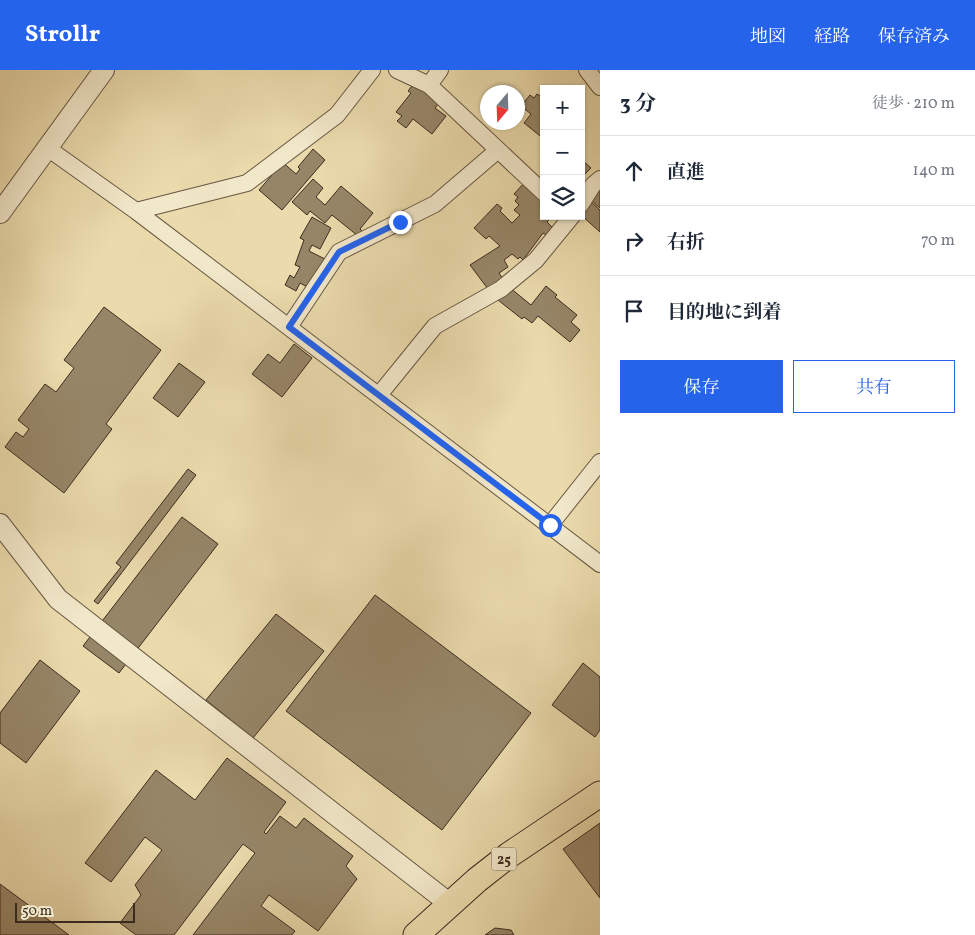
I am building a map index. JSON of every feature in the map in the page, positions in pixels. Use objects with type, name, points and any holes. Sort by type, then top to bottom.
[{"type":"main road","name":"25","points":[[416,935],[450,904],[509,856],[600,794]]},
{"type":"street","points":[[0,213],[46,147],[104,70]]},
{"type":"street","points":[[136,211],[247,183],[337,115],[372,70]]},
{"type":"street","points":[[397,70],[429,85],[540,189]]},
{"type":"street","points":[[429,85],[440,70]]},
{"type":"street","points":[[46,147],[136,211],[600,564]]},
{"type":"street","points":[[289,327],[339,252],[435,204],[498,150]]},
{"type":"street","points":[[585,197],[592,185],[600,179]]},
{"type":"street","points":[[379,395],[435,326],[501,289],[536,260],[569,220]]},
{"type":"street","points":[[550,525],[600,462]]},
{"type":"street","points":[[0,524],[58,599],[450,904]]},
{"type":"building","points":[[415,82],[440,102],[435,108],[446,116],[432,134],[413,119],[406,128],[397,121],[402,116],[396,112],[411,93],[408,91]]},
{"type":"building","points":[[537,94],[540,96],[540,136],[525,124],[531,114],[525,109],[525,101],[530,95],[534,98]]},
{"type":"building","points":[[313,149],[325,160],[282,210],[259,190],[272,175],[269,173],[280,160],[296,174],[300,169],[298,167]]},
{"type":"building","points":[[585,163],[591,168],[585,174]]},
{"type":"building","points":[[313,179],[323,188],[316,197],[325,205],[341,186],[373,213],[360,229],[362,231],[358,236],[332,215],[325,223],[310,211],[307,215],[292,202]]},
{"type":"building","points":[[525,182],[540,192],[540,220],[549,220],[547,222],[553,228],[546,235],[543,233],[523,260],[520,257],[518,259],[512,254],[504,260],[508,267],[499,273],[503,279],[488,289],[470,265],[500,246],[489,236],[486,239],[474,228],[497,204],[502,208],[500,211],[512,223],[520,215],[514,210],[519,205],[515,201],[518,197],[514,194]]},
{"type":"building","points":[[600,187],[600,208],[590,199]]},
{"type":"building","points":[[590,201],[600,210],[600,232],[585,219],[585,207]]},
{"type":"building","points":[[312,217],[331,228],[320,249],[312,245],[309,251],[325,259],[309,288],[300,283],[296,291],[285,285],[290,275],[294,278],[300,267],[295,265],[304,240],[300,238]]},
{"type":"building","points":[[546,286],[557,295],[555,297],[577,315],[571,322],[580,330],[570,342],[538,316],[532,323],[524,317],[522,319],[498,300],[509,287],[531,305]]},
{"type":"building","points":[[104,307],[161,350],[106,424],[112,429],[64,493],[5,447],[16,432],[23,437],[29,429],[18,420],[45,384],[56,392],[74,368],[64,360]]},
{"type":"building","points":[[294,344],[312,358],[282,397],[252,374],[268,354],[280,363]]},
{"type":"building","points":[[179,363],[205,382],[178,417],[153,398]]},
{"type":"building","points":[[188,469],[196,475],[98,604],[94,601],[121,567],[116,563]]},
{"type":"building","points":[[182,517],[218,544],[119,673],[83,646]]},
{"type":"building","points":[[375,595],[531,713],[442,830],[286,711]]},
{"type":"building","points":[[276,614],[324,651],[253,738],[206,700]]},
{"type":"building","points":[[40,660],[80,691],[26,763],[0,743],[0,713]]},
{"type":"building","points":[[583,663],[600,677],[600,730],[595,737],[552,705]]},
{"type":"building","points":[[227,758],[286,802],[264,832],[266,834],[280,816],[296,828],[304,818],[353,856],[346,866],[357,879],[318,931],[269,895],[261,906],[295,931],[292,935],[193,935],[255,853],[243,844],[174,935],[136,935],[120,923],[141,895],[135,885],[162,850],[145,837],[111,882],[85,863],[156,770],[195,800]]},
{"type":"building","points":[[600,823],[600,898],[563,849]]},
{"type":"building","points":[[0,884],[69,935],[0,935]]},
{"type":"building","points":[[495,928],[511,930],[514,935],[485,935]]},
{"type":"route","points":[[400,222],[368,236],[339,252],[289,327],[550,525]]}]
